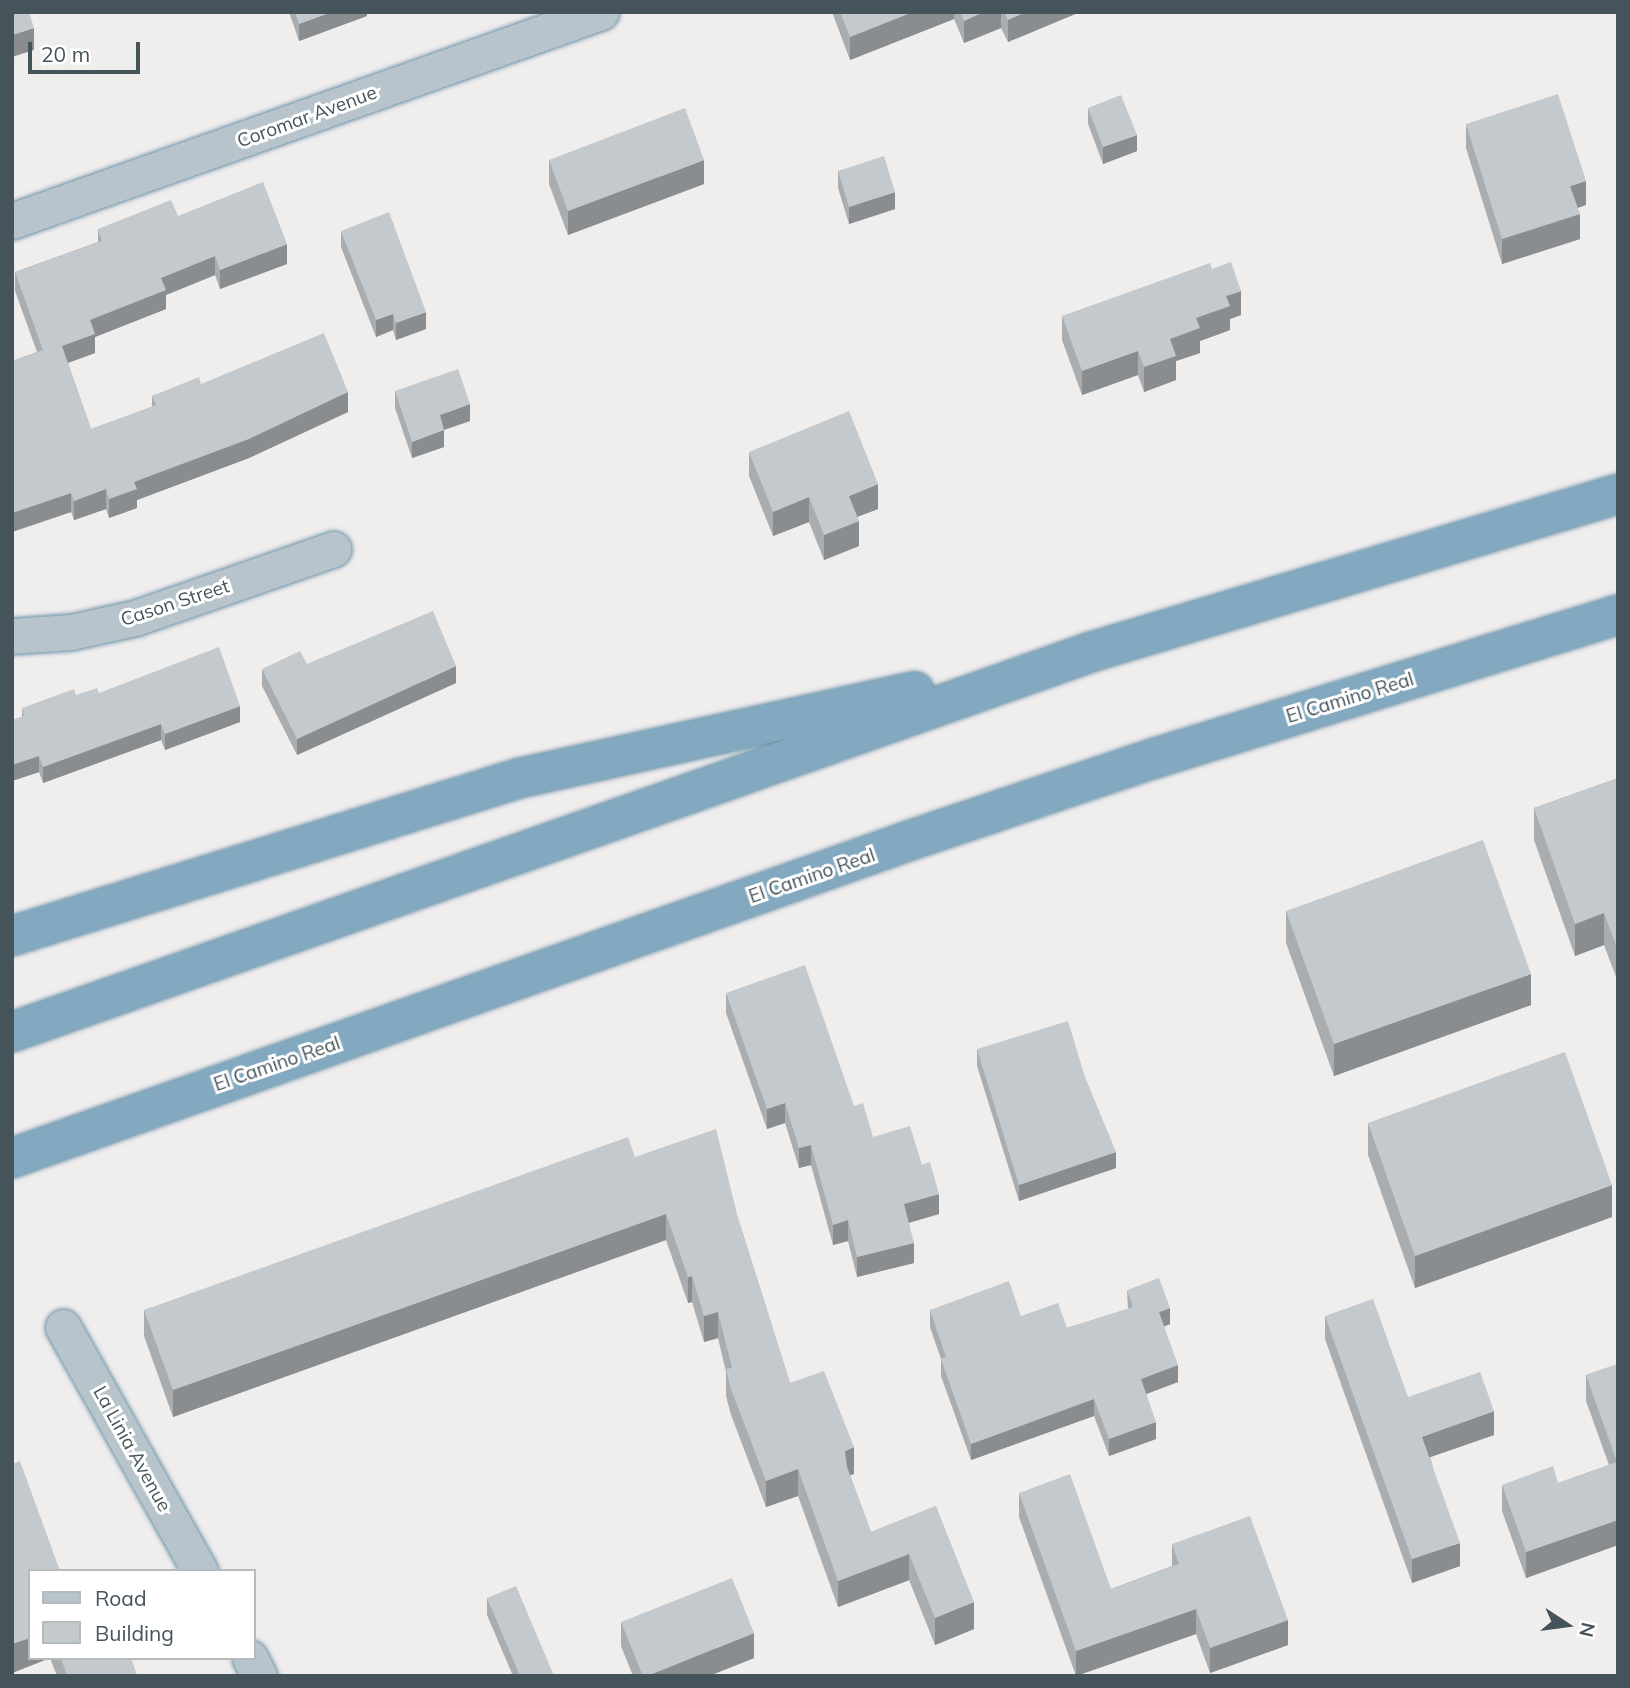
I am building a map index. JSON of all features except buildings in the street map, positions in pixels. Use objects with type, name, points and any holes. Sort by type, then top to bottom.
[{"type":"highway","points":[[12,1032],[1091,652],[1618,494]]},
{"type":"highway","name":"El Camino Real","points":[[12,1157],[924,836],[1152,759],[1618,614]]},
{"type":"highway","points":[[12,936],[520,778],[1091,652]]},
{"type":"street","name":"Coromar Avenue","points":[[12,221],[601,12]]},
{"type":"street","name":"Cason Street","points":[[12,636],[71,632],[135,618],[333,550]]},
{"type":"street","name":"La Linia Avenue","points":[[63,1327],[199,1569]]},
{"type":"street","points":[[251,1660],[259,1676]]}]
